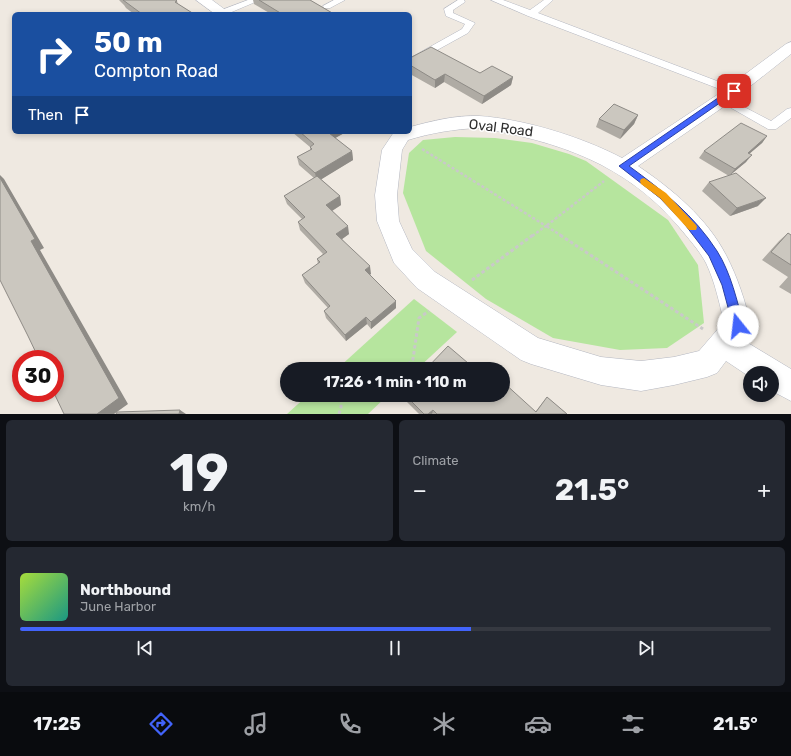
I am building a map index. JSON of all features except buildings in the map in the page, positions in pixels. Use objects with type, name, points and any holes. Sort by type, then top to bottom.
[{"type":"street","points":[[203,0],[221,12]]},
{"type":"street","points":[[624,166],[728,95],[791,47]]},
{"type":"street","name":"Oval Road","points":[[398,134],[392,150],[386,195],[388,221],[403,256],[426,280],[531,350],[601,371],[641,376],[674,371],[707,363],[723,342],[738,326],[727,285],[713,254],[687,220],[663,196],[624,166],[552,136],[516,127],[478,122],[450,123],[412,131]]},
{"type":"street","points":[[723,342],[759,366]]},
{"type":"street","points":[[779,379],[791,386]]},
{"type":"lane","points":[[226,12],[256,0]]},
{"type":"lane","points":[[327,6],[341,0]]},
{"type":"lane","points":[[495,0],[728,95],[772,126],[791,112]]},
{"type":"lane","points":[[531,14],[549,0]]},
{"type":"lane","points":[[412,61],[465,31],[470,23],[449,14],[448,9],[461,2]]},
{"type":"path","points":[[398,134],[546,226],[723,342]]},
{"type":"path","points":[[410,362],[413,359],[419,318],[546,226],[624,166]]},
{"type":"path","points":[[339,414],[341,402]]},
{"type":"green space","points":[[455,137],[495,138],[532,143],[569,154],[586,161],[668,220],[698,265],[704,323],[667,348],[620,350],[553,338],[486,299],[426,251],[403,193],[409,153],[423,140]]},
{"type":"green space","points":[[414,299],[457,332],[425,362],[345,362]]},
{"type":"green space","points":[[300,402],[381,402],[368,414],[287,414]]},
{"type":"slow traffic","points":[[644,181],[663,196],[693,227]]},
{"type":"route","points":[[734,91],[624,166],[663,196],[687,220],[713,254],[727,285],[738,326]]}]
